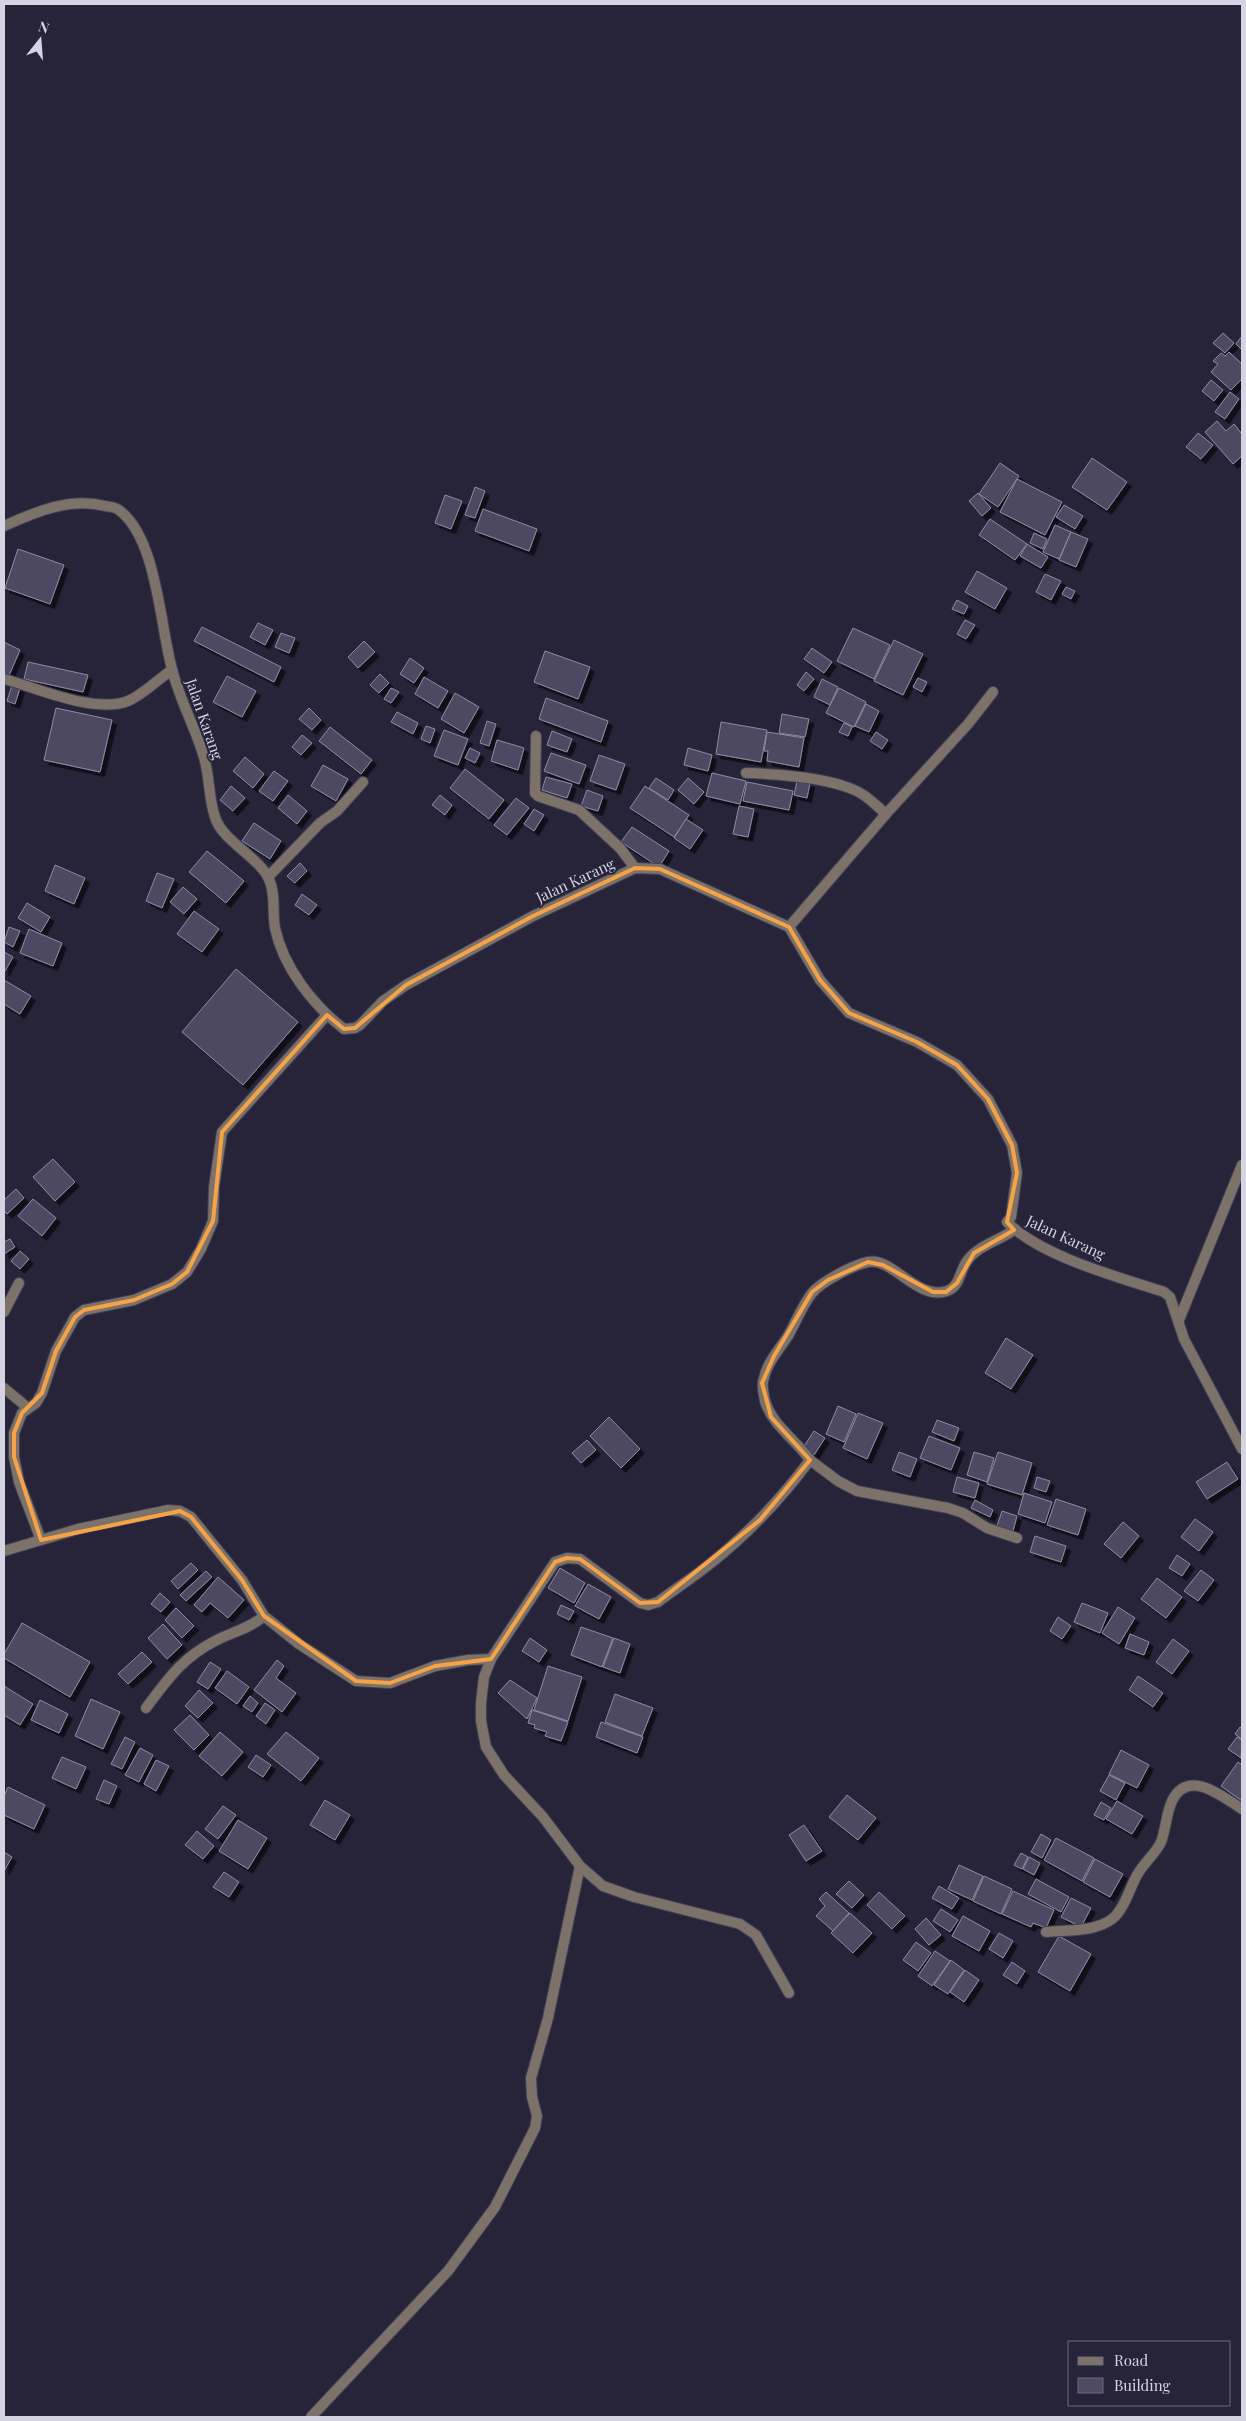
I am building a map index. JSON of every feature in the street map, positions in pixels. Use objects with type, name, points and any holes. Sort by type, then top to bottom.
[{"type":"street","name":"Jalan Karang","points":[[4,526],[35,512],[73,504],[96,504],[118,509],[134,524],[154,577],[172,670],[204,756],[215,818],[221,828],[268,877],[273,898],[275,928],[285,959],[326,1015],[344,1029],[355,1028],[383,1002],[406,985],[533,916],[635,868],[660,868],[789,927],[820,980],[849,1013],[917,1042],[957,1065],[988,1099],[1012,1145],[1016,1163],[1017,1174],[1011,1217],[1007,1222],[1014,1230],[1028,1239],[1103,1272],[1164,1292],[1170,1297],[1184,1339],[1242,1449]]},
{"type":"street","points":[[4,679],[73,700],[111,705],[129,701],[172,670]]},
{"type":"street","points":[[789,927],[886,814],[968,724],[993,692]]},
{"type":"street","points":[[536,736],[535,794],[579,810],[608,836],[635,868]]},
{"type":"street","points":[[746,773],[776,774],[839,785],[864,795],[886,814]]},
{"type":"street","points":[[268,877],[320,823],[337,811],[362,782]]},
{"type":"street","points":[[41,1540],[19,1482],[14,1457],[14,1433],[22,1413],[36,1403],[42,1393],[56,1351],[75,1317],[84,1310],[134,1300],[172,1284],[187,1272],[201,1249],[213,1221],[214,1187],[222,1132],[326,1015]]},
{"type":"street","points":[[1179,1320],[1242,1165]]},
{"type":"street","points":[[1014,1230],[974,1253],[967,1261],[957,1283],[946,1292],[933,1292],[916,1286],[883,1265],[868,1262],[828,1280],[812,1292],[788,1336],[774,1356],[762,1383],[771,1417],[800,1446],[810,1460],[838,1481],[858,1492],[948,1508],[963,1513],[987,1528],[1017,1538]]},
{"type":"street","points":[[4,1312],[20,1283]]},
{"type":"street","points":[[4,1388],[28,1408]]},
{"type":"street","points":[[788,1993],[756,1935],[748,1928],[740,1924],[634,1897],[603,1886],[580,1866],[543,1817],[504,1774],[486,1747],[481,1721],[481,1703],[484,1676],[491,1659],[555,1562],[567,1558],[580,1559],[640,1603],[648,1605],[658,1602],[709,1564],[760,1520],[787,1492],[810,1460]]},
{"type":"street","points":[[4,1551],[105,1524],[168,1510],[180,1511],[191,1517],[236,1573],[264,1616],[299,1644],[356,1681],[390,1683],[435,1666],[468,1660],[491,1659]]},
{"type":"street","points":[[146,1708],[176,1667],[216,1640],[246,1629],[264,1616]]},
{"type":"street","points":[[1046,1932],[1097,1927],[1114,1918],[1139,1870],[1160,1845],[1172,1801],[1180,1790],[1188,1786],[1200,1785],[1211,1789],[1242,1809]]},
{"type":"street","points":[[311,2417],[448,2270],[495,2207],[535,2128],[537,2116],[531,2078],[548,2018],[580,1866]]},
{"type":"highlighted area","points":[[635,868],[660,869],[789,927],[820,980],[849,1013],[917,1042],[957,1065],[988,1099],[1012,1145],[1017,1173],[1007,1222],[1014,1230],[974,1253],[957,1283],[946,1292],[933,1292],[883,1265],[868,1262],[828,1280],[812,1292],[774,1356],[762,1383],[771,1417],[810,1460],[760,1520],[658,1602],[640,1603],[580,1559],[567,1558],[555,1562],[491,1659],[435,1666],[390,1683],[356,1681],[264,1616],[242,1580],[191,1517],[180,1511],[41,1540],[14,1457],[14,1433],[22,1413],[42,1393],[56,1351],[75,1317],[84,1310],[134,1300],[172,1284],[187,1272],[213,1221],[222,1132],[327,1015],[344,1029],[355,1028],[406,985],[533,916]]},
{"type":"building","points":[[1223,333],[1234,343],[1225,353],[1213,343]]},
{"type":"building","points":[[1242,336],[1242,350],[1236,344]]},
{"type":"building","points":[[1229,352],[1242,364],[1242,379],[1231,390],[1211,372],[1218,364],[1213,361],[1221,353],[1225,356]]},
{"type":"building","points":[[1211,380],[1223,390],[1214,401],[1202,391]]},
{"type":"building","points":[[1230,392],[1239,399],[1225,419],[1215,412]]},
{"type":"building","points":[[1217,421],[1226,431],[1234,424],[1242,434],[1242,456],[1233,464],[1205,432]]},
{"type":"building","points":[[1198,433],[1213,445],[1201,459],[1186,447]]},
{"type":"building","points":[[1092,458],[1127,482],[1107,510],[1072,487]]},
{"type":"building","points":[[1000,463],[1019,476],[998,507],[979,494]]},
{"type":"building","points":[[1017,479],[1062,502],[1045,535],[1000,512]]},
{"type":"building","points":[[475,487],[485,491],[475,518],[465,515]]},
{"type":"building","points":[[978,493],[991,508],[982,516],[969,501]]},
{"type":"building","points":[[445,495],[462,501],[451,529],[435,523]]},
{"type":"building","points":[[1064,505],[1083,516],[1075,529],[1056,517]]},
{"type":"building","points":[[483,509],[537,529],[529,551],[475,531]]},
{"type":"building","points":[[990,519],[1027,544],[1015,560],[979,535]]},
{"type":"building","points":[[1055,525],[1071,532],[1059,559],[1043,552]]},
{"type":"building","points":[[1071,532],[1088,539],[1076,567],[1059,560]]},
{"type":"building","points":[[1034,533],[1047,539],[1043,549],[1030,543]]},
{"type":"building","points":[[1027,544],[1048,557],[1041,568],[1020,556]]},
{"type":"building","points":[[18,549],[64,565],[50,604],[5,588]]},
{"type":"building","points":[[977,571],[1007,588],[995,609],[965,592]]},
{"type":"building","points":[[1045,574],[1061,581],[1051,600],[1036,592]]},
{"type":"building","points":[[1066,587],[1075,591],[1071,599],[1062,594]]},
{"type":"building","points":[[957,600],[968,606],[964,614],[952,609]]},
{"type":"building","points":[[965,620],[975,625],[966,639],[957,634]]},
{"type":"building","points":[[258,623],[273,630],[265,645],[250,637]]},
{"type":"building","points":[[202,627],[281,667],[274,682],[194,641]]},
{"type":"building","points":[[853,628],[890,645],[874,679],[837,661]]},
{"type":"building","points":[[281,633],[295,638],[289,653],[275,647]]},
{"type":"building","points":[[894,640],[923,654],[903,695],[874,681]]},
{"type":"building","points":[[364,641],[375,652],[358,668],[348,657]]},
{"type":"building","points":[[4,642],[20,650],[8,678],[4,676]]},
{"type":"building","points":[[812,648],[832,662],[824,673],[804,659]]},
{"type":"building","points":[[545,651],[590,667],[578,699],[534,682]]},
{"type":"building","points":[[410,658],[424,668],[414,683],[400,674]]},
{"type":"building","points":[[28,662],[88,675],[83,692],[24,679]]},
{"type":"building","points":[[806,672],[814,679],[804,691],[797,685]]},
{"type":"building","points":[[380,674],[389,683],[379,693],[370,685]]},
{"type":"building","points":[[227,676],[256,691],[242,717],[213,702]]},
{"type":"building","points":[[424,677],[448,691],[438,708],[415,694]]},
{"type":"building","points":[[918,678],[927,682],[922,692],[913,687]]},
{"type":"building","points":[[822,679],[838,687],[830,705],[814,697]]},
{"type":"building","points":[[12,685],[20,688],[15,704],[7,701]]},
{"type":"building","points":[[391,688],[399,692],[391,703],[384,699]]},
{"type":"building","points":[[839,688],[866,702],[854,727],[826,713]]},
{"type":"building","points":[[455,693],[479,707],[464,733],[441,719]]},
{"type":"building","points":[[546,698],[608,721],[601,742],[539,719]]},
{"type":"building","points":[[866,704],[879,711],[869,732],[855,726]]},
{"type":"building","points":[[56,708],[112,720],[100,772],[44,760]]},
{"type":"building","points":[[309,708],[321,720],[312,730],[299,719]]},
{"type":"building","points":[[397,712],[418,723],[413,734],[391,722]]},
{"type":"building","points":[[782,714],[809,719],[805,737],[779,733]]},
{"type":"building","points":[[487,721],[496,724],[489,746],[480,743]]},
{"type":"building","points":[[721,722],[767,730],[761,762],[716,754]]},
{"type":"building","points":[[844,723],[852,727],[848,736],[839,732]]},
{"type":"building","points":[[426,726],[435,729],[430,743],[421,739]]},
{"type":"building","points":[[330,727],[372,760],[361,774],[319,741]]},
{"type":"building","points":[[444,730],[468,739],[458,765],[434,756]]},
{"type":"building","points":[[552,731],[572,739],[567,752],[547,745]]},
{"type":"building","points":[[767,732],[804,738],[799,767],[767,761],[768,751],[764,751]]},
{"type":"building","points":[[876,732],[888,740],[882,749],[870,741]]},
{"type":"building","points":[[302,735],[312,743],[301,755],[292,747]]},
{"type":"building","points":[[497,740],[524,748],[518,770],[491,761]]},
{"type":"building","points":[[470,748],[480,753],[475,763],[465,758]]},
{"type":"building","points":[[688,748],[712,755],[708,771],[684,765]]},
{"type":"building","points":[[551,753],[586,765],[579,784],[544,771]]},
{"type":"building","points":[[599,755],[625,764],[616,790],[590,781]]},
{"type":"building","points":[[245,757],[264,774],[253,788],[233,771]]},
{"type":"building","points":[[323,765],[348,779],[336,801],[311,786]]},
{"type":"building","points":[[465,769],[504,800],[489,819],[450,788]]},
{"type":"building","points":[[274,771],[288,781],[273,801],[259,791]]},
{"type":"building","points":[[712,773],[746,781],[740,804],[706,796]]},
{"type":"building","points":[[546,777],[572,784],[567,798],[542,790]]},
{"type":"building","points":[[656,778],[674,790],[668,800],[649,788]]},
{"type":"building","points":[[688,778],[704,792],[694,804],[678,790]]},
{"type":"building","points":[[797,781],[810,783],[807,798],[794,795]]},
{"type":"building","points":[[747,782],[793,791],[789,810],[743,801]]},
{"type":"building","points":[[231,786],[245,798],[233,811],[220,800]]},
{"type":"building","points":[[645,786],[689,815],[674,837],[630,808]]},
{"type":"building","points":[[587,790],[603,796],[598,811],[581,806]]},
{"type":"building","points":[[288,795],[307,811],[297,824],[278,808]]},
{"type":"building","points":[[440,795],[452,805],[445,815],[432,805]]},
{"type":"building","points":[[516,798],[529,808],[507,835],[494,825]]},
{"type":"building","points":[[739,806],[754,809],[748,837],[733,834]]},
{"type":"building","points":[[534,809],[544,815],[534,831],[524,824]]},
{"type":"building","points":[[686,819],[703,830],[690,849],[674,838]]},
{"type":"building","points":[[254,823],[281,841],[270,859],[242,841]]},
{"type":"building","points":[[632,827],[669,851],[659,867],[621,842]]},
{"type":"building","points":[[207,851],[244,881],[226,903],[189,872]]},
{"type":"building","points":[[300,863],[307,871],[295,883],[287,876]]},
{"type":"building","points":[[55,865],[85,878],[74,904],[45,891]]},
{"type":"building","points":[[157,873],[174,879],[162,908],[146,901]]},
{"type":"building","points":[[183,887],[197,899],[184,914],[170,902]]},
{"type":"building","points":[[302,894],[317,905],[309,915],[295,905]]},
{"type":"building","points":[[27,903],[50,917],[41,932],[18,918]]},
{"type":"building","points":[[194,911],[219,929],[202,952],[177,934]]},
{"type":"building","points":[[9,927],[20,931],[13,947],[4,942]]},
{"type":"building","points":[[29,929],[62,943],[53,966],[20,953]]},
{"type":"building","points":[[4,952],[13,957],[5,971],[4,971]]},
{"type":"building","points":[[236,969],[298,1022],[243,1085],[182,1032]]},
{"type":"building","points":[[4,980],[31,996],[20,1014],[4,1004]]},
{"type":"building","points":[[53,1159],[75,1182],[55,1201],[33,1177]]},
{"type":"building","points":[[16,1189],[24,1198],[7,1214],[4,1210],[4,1200]]},
{"type":"building","points":[[33,1199],[56,1218],[42,1236],[18,1216]]},
{"type":"building","points":[[10,1239],[15,1247],[4,1254],[4,1242]]},
{"type":"building","points":[[20,1251],[29,1259],[20,1269],[11,1261]]},
{"type":"building","points":[[1006,1338],[1033,1355],[1011,1389],[985,1373]]},
{"type":"building","points":[[838,1406],[856,1414],[844,1442],[826,1434]]},
{"type":"building","points":[[858,1413],[883,1423],[867,1459],[843,1448]]},
{"type":"building","points":[[609,1417],[640,1449],[621,1468],[590,1436]]},
{"type":"building","points":[[937,1420],[959,1428],[954,1441],[932,1432]]},
{"type":"building","points":[[814,1431],[825,1438],[814,1455],[803,1448]]},
{"type":"building","points":[[929,1436],[960,1448],[951,1470],[920,1458]]},
{"type":"building","points":[[587,1440],[596,1450],[581,1463],[572,1453]]},
{"type":"building","points":[[899,1452],[917,1459],[910,1477],[892,1470]]},
{"type":"building","points":[[974,1452],[994,1458],[987,1482],[967,1475]]},
{"type":"building","points":[[998,1452],[1032,1463],[1022,1495],[987,1484]]},
{"type":"building","points":[[1227,1462],[1238,1479],[1207,1499],[1196,1482]]},
{"type":"building","points":[[957,1477],[979,1483],[975,1498],[953,1492]]},
{"type":"building","points":[[1037,1477],[1050,1481],[1046,1492],[1034,1488]]},
{"type":"building","points":[[1024,1493],[1052,1502],[1045,1523],[1018,1514]]},
{"type":"building","points":[[1056,1499],[1086,1509],[1078,1535],[1047,1525]]},
{"type":"building","points":[[975,1500],[993,1510],[990,1517],[971,1508]]},
{"type":"building","points":[[1002,1511],[1017,1516],[1013,1531],[997,1526]]},
{"type":"building","points":[[1195,1519],[1213,1532],[1199,1551],[1181,1537]]},
{"type":"building","points":[[1123,1522],[1139,1536],[1121,1558],[1104,1544]]},
{"type":"building","points":[[1035,1536],[1066,1546],[1061,1562],[1030,1552]]},
{"type":"building","points":[[1177,1555],[1190,1564],[1182,1576],[1169,1568]]},
{"type":"building","points":[[191,1563],[198,1570],[178,1589],[171,1581]]},
{"type":"building","points":[[560,1568],[585,1583],[574,1603],[548,1588]]},
{"type":"building","points":[[1201,1570],[1214,1580],[1198,1601],[1184,1591]]},
{"type":"building","points":[[206,1571],[212,1577],[186,1601],[180,1595]]},
{"type":"building","points":[[218,1577],[244,1600],[228,1618],[210,1603],[202,1612],[194,1605]]},
{"type":"building","points":[[1157,1578],[1182,1597],[1166,1618],[1141,1599]]},
{"type":"building","points":[[588,1584],[611,1597],[599,1619],[575,1606]]},
{"type":"building","points":[[160,1593],[170,1602],[161,1612],[151,1604]]},
{"type":"building","points":[[1082,1603],[1108,1613],[1100,1633],[1074,1622]]},
{"type":"building","points":[[561,1605],[574,1611],[569,1620],[557,1614]]},
{"type":"building","points":[[1118,1607],[1135,1618],[1119,1644],[1102,1633]]},
{"type":"building","points":[[176,1608],[194,1626],[182,1638],[165,1620]]},
{"type":"building","points":[[1058,1617],[1071,1626],[1062,1639],[1050,1631]]},
{"type":"building","points":[[22,1623],[90,1662],[70,1697],[4,1658],[4,1654]]},
{"type":"building","points":[[163,1624],[182,1645],[167,1659],[148,1638]]},
{"type":"building","points":[[581,1627],[613,1638],[602,1667],[571,1655]]},
{"type":"building","points":[[1130,1634],[1149,1642],[1144,1655],[1125,1648]]},
{"type":"building","points":[[530,1638],[547,1650],[539,1662],[522,1651]]},
{"type":"building","points":[[614,1638],[630,1644],[620,1673],[603,1667]]},
{"type":"building","points":[[1173,1639],[1189,1651],[1172,1674],[1156,1662]]},
{"type":"building","points":[[142,1652],[152,1662],[128,1684],[118,1674]]},
{"type":"building","points":[[277,1660],[284,1666],[276,1678],[296,1693],[282,1712],[254,1690]]},
{"type":"building","points":[[210,1662],[221,1669],[208,1689],[197,1682]]},
{"type":"building","points":[[548,1666],[582,1677],[568,1721],[534,1710]]},
{"type":"building","points":[[227,1671],[249,1687],[237,1704],[215,1688]]},
{"type":"building","points":[[1138,1676],[1163,1693],[1153,1707],[1129,1690]]},
{"type":"building","points":[[510,1680],[537,1698],[527,1719],[498,1693]]},
{"type":"building","points":[[4,1686],[33,1704],[20,1725],[4,1715]]},
{"type":"building","points":[[199,1690],[213,1703],[198,1718],[185,1706]]},
{"type":"building","points":[[615,1694],[653,1708],[642,1736],[605,1722]]},
{"type":"building","points":[[250,1696],[258,1703],[252,1712],[243,1706]]},
{"type":"building","points":[[91,1699],[120,1712],[103,1749],[75,1736]]},
{"type":"building","points":[[40,1700],[68,1714],[59,1733],[31,1720]]},
{"type":"building","points":[[265,1703],[275,1710],[266,1724],[256,1716]]},
{"type":"building","points":[[532,1710],[568,1722],[561,1741],[545,1736],[547,1732],[534,1728],[535,1725],[528,1723]]},
{"type":"building","points":[[190,1715],[209,1735],[194,1750],[174,1730]]},
{"type":"building","points":[[601,1722],[643,1737],[637,1753],[596,1737]]},
{"type":"building","points":[[1240,1727],[1242,1728],[1242,1739],[1235,1734]]},
{"type":"building","points":[[220,1732],[243,1752],[222,1776],[199,1756]]},
{"type":"building","points":[[286,1732],[319,1758],[301,1781],[267,1754]]},
{"type":"building","points":[[125,1737],[135,1742],[122,1769],[111,1764]]},
{"type":"building","points":[[1237,1737],[1242,1740],[1241,1758],[1228,1749]]},
{"type":"building","points":[[140,1748],[153,1755],[139,1782],[125,1775]]},
{"type":"building","points":[[1121,1750],[1149,1765],[1137,1788],[1109,1774]]},
{"type":"building","points":[[256,1755],[271,1765],[263,1777],[248,1767]]},
{"type":"building","points":[[62,1757],[86,1767],[76,1789],[52,1778]]},
{"type":"building","points":[[156,1760],[169,1766],[156,1791],[144,1784]]},
{"type":"building","points":[[1238,1762],[1242,1765],[1242,1801],[1221,1786]]},
{"type":"building","points":[[1109,1775],[1125,1783],[1116,1800],[1100,1791]]},
{"type":"building","points":[[104,1780],[117,1786],[109,1804],[96,1799]]},
{"type":"building","points":[[8,1787],[45,1805],[34,1829],[4,1815],[4,1796]]},
{"type":"building","points":[[847,1795],[876,1818],[858,1840],[829,1817]]},
{"type":"building","points":[[325,1800],[350,1815],[335,1840],[310,1825]]},
{"type":"building","points":[[1117,1801],[1143,1816],[1132,1834],[1106,1819]]},
{"type":"building","points":[[1101,1802],[1111,1808],[1104,1820],[1094,1815]]},
{"type":"building","points":[[223,1806],[236,1815],[218,1839],[205,1829]]},
{"type":"building","points":[[238,1820],[267,1838],[248,1869],[219,1851]]},
{"type":"building","points":[[804,1825],[822,1851],[806,1861],[789,1835]]},
{"type":"building","points":[[197,1831],[214,1846],[203,1859],[185,1845]]},
{"type":"building","points":[[1041,1834],[1051,1840],[1042,1858],[1031,1852]]},
{"type":"building","points":[[1056,1838],[1094,1858],[1082,1881],[1044,1860]]},
{"type":"building","points":[[4,1852],[12,1857],[4,1871]]},
{"type":"building","points":[[1021,1853],[1028,1857],[1022,1869],[1014,1865]]},
{"type":"building","points":[[1029,1857],[1040,1863],[1034,1875],[1023,1869]]},
{"type":"building","points":[[1095,1859],[1123,1874],[1110,1897],[1083,1882]]},
{"type":"building","points":[[959,1865],[983,1876],[972,1900],[948,1889]]},
{"type":"building","points":[[224,1872],[239,1882],[229,1897],[213,1887]]},
{"type":"building","points":[[984,1876],[1012,1889],[1001,1914],[973,1901]]},
{"type":"building","points":[[1036,1879],[1069,1897],[1061,1912],[1028,1894]]},
{"type":"building","points":[[849,1881],[864,1895],[852,1908],[836,1894]]},
{"type":"building","points":[[939,1886],[959,1898],[952,1909],[932,1898]]},
{"type":"building","points":[[1013,1891],[1054,1910],[1046,1928],[1033,1923],[1031,1927],[1002,1914]]},
{"type":"building","points":[[826,1892],[849,1913],[833,1931],[816,1916],[825,1906],[819,1899]]},
{"type":"building","points":[[879,1892],[905,1916],[892,1929],[867,1905]]},
{"type":"building","points":[[1071,1898],[1091,1908],[1081,1927],[1061,1917]]},
{"type":"building","points":[[941,1909],[958,1920],[950,1932],[933,1921]]},
{"type":"building","points":[[850,1913],[872,1933],[853,1953],[831,1933]]},
{"type":"building","points":[[963,1916],[990,1931],[979,1951],[952,1936]]},
{"type":"building","points":[[926,1918],[941,1935],[929,1945],[915,1929]]},
{"type":"building","points":[[999,1933],[1013,1941],[1003,1958],[989,1949]]},
{"type":"building","points":[[1059,1936],[1091,1954],[1070,1991],[1038,1972]]},
{"type":"building","points":[[916,1942],[931,1953],[918,1971],[903,1960]]},
{"type":"building","points":[[935,1951],[950,1961],[932,1986],[918,1976]]},
{"type":"building","points":[[951,1960],[964,1970],[948,1994],[934,1985]]},
{"type":"building","points":[[1012,1962],[1025,1971],[1017,1984],[1003,1975]]},
{"type":"building","points":[[965,1970],[979,1980],[964,2002],[950,1992]]}]
